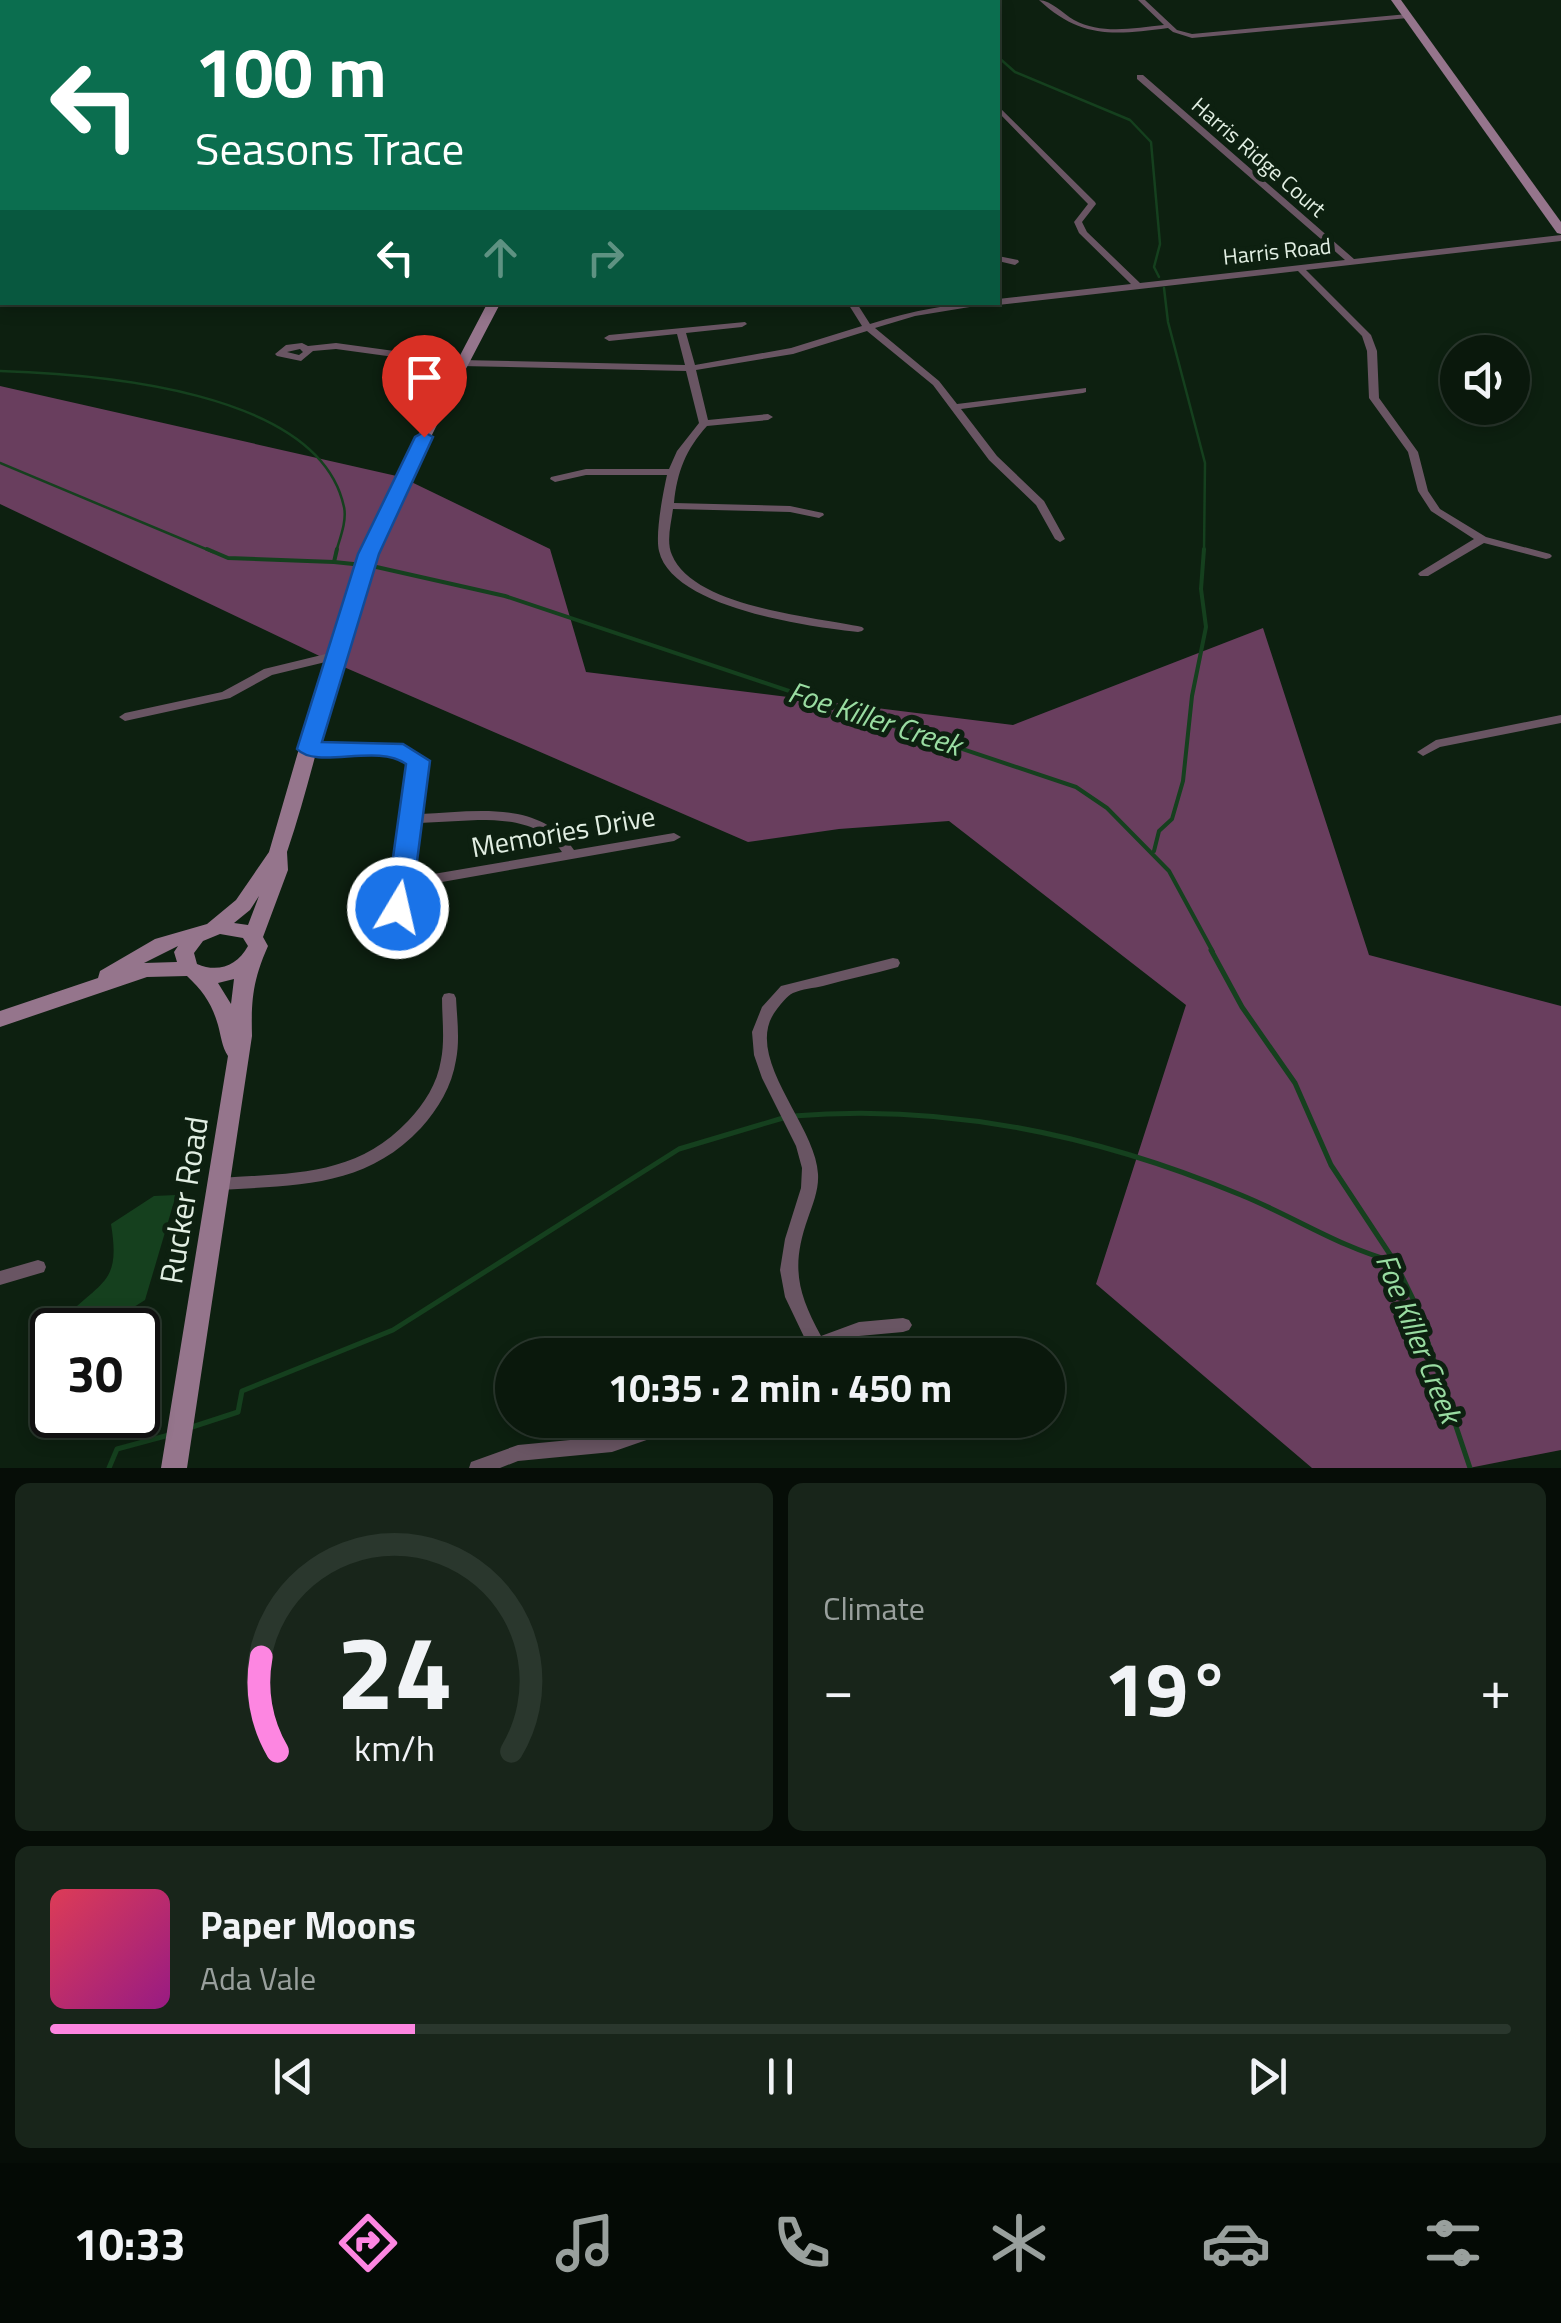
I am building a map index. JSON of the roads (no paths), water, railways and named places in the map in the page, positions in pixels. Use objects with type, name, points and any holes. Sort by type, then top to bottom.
[{"type":"main road","points":[[1396,0],[1561,230]]},
{"type":"main road","points":[[254,936],[278,870],[278,852],[334,656],[368,554],[460,363],[493,305]]},
{"type":"main road","points":[[192,971],[184,952],[243,906],[278,852]]},
{"type":"main road","points":[[0,1019],[146,970],[217,976],[248,964],[258,946],[254,936],[241,927],[208,930],[162,944],[91,988]]},
{"type":"main road","name":"Rucker Road","points":[[174,1468],[220,1184],[248,964]]},
{"type":"main road","name":"Rucker Road","points":[[192,971],[212,986],[226,1012],[236,1060]]},
{"type":"street","points":[[1042,0],[1072,26],[1090,32],[1169,26]]},
{"type":"street","points":[[1141,0],[1169,26],[1192,36],[1408,16]]},
{"type":"street","name":"Harris Ridge Court","points":[[1140,77],[1354,263]]},
{"type":"street","points":[[1000,110],[1092,204],[1078,222],[1083,233],[1138,286]]},
{"type":"street","name":"Harris Road","points":[[1000,301],[1561,238]]},
{"type":"street","points":[[1000,259],[1016,262]]},
{"type":"street","points":[[1300,269],[1366,335],[1374,398],[1414,452],[1428,501],[1449,522],[1482,539],[1546,556]]},
{"type":"street","points":[[853,305],[866,325],[916,362],[993,458],[1040,504],[1060,539]]},
{"type":"street","name":"Harris Road","points":[[308,349],[336,346],[460,363],[693,368],[793,351],[866,325],[977,305]]},
{"type":"street","points":[[609,338],[742,324]]},
{"type":"street","points":[[682,332],[704,423]]},
{"type":"street","points":[[955,407],[1083,390]]},
{"type":"street","points":[[768,417],[748,423],[704,423],[681,450],[670,472],[664,548],[677,575],[703,590],[770,614],[858,628]]},
{"type":"street","points":[[554,479],[586,472],[670,472]]},
{"type":"street","points":[[668,506],[790,509],[819,515]]},
{"type":"street","points":[[1424,574],[1482,539]]},
{"type":"street","points":[[125,717],[226,696],[268,672],[334,656]]},
{"type":"street","points":[[1423,752],[1436,744],[1561,720]]},
{"type":"street","points":[[308,749],[403,751],[418,761],[394,932]]},
{"type":"street","points":[[412,819],[505,817],[538,822],[563,837],[571,855]]},
{"type":"street","name":"Memories Drive","points":[[402,884],[674,837]]},
{"type":"street","points":[[814,1338],[794,1304],[787,1278],[789,1250],[808,1194],[811,1170],[804,1143],[775,1095],[764,1064],[760,1025],[764,1012],[786,990],[893,963]]},
{"type":"street","points":[[220,1184],[337,1172],[382,1151],[415,1124],[438,1093],[449,1061],[449,998]]},
{"type":"street","points":[[0,1278],[38,1267]]},
{"type":"street","points":[[829,1338],[859,1329],[902,1324]]},
{"type":"street","points":[[478,1468],[518,1453],[612,1444],[629,1438]]},
{"type":"waterway","points":[[1000,59],[1015,72],[1130,120],[1151,142],[1160,244],[1154,267],[1159,277]]},
{"type":"waterway","points":[[1164,288],[1168,322],[1205,463],[1204,552]]},
{"type":"waterway","name":"Foe Killer Creek","points":[[0,371],[89,377],[198,396],[249,413],[293,436],[326,467],[344,507],[336,552]]},
{"type":"waterway","points":[[0,463],[213,552]]},
{"type":"waterway","points":[[207,549],[228,558],[334,562]]},
{"type":"waterway","name":"Foe Killer Creek","points":[[334,562],[337,549]]},
{"type":"waterway","points":[[1154,851],[1159,831],[1172,819],[1183,781],[1192,696],[1206,627],[1201,589],[1204,549]]},
{"type":"waterway","name":"Foe Killer Creek","points":[[334,562],[363,565]]},
{"type":"waterway","name":"Foe Killer Creek","points":[[372,566],[505,596],[1076,787],[1107,808],[1169,871],[1213,952]]},
{"type":"waterway","name":"Foe Killer Creek","points":[[1211,950],[1242,1007],[1295,1083],[1331,1165],[1395,1262]]},
{"type":"waterway","points":[[793,1116],[908,1114],[965,1119],[1077,1140],[1187,1174],[1354,1248],[1395,1262]]},
{"type":"waterway","points":[[192,1427],[238,1412],[242,1391],[393,1330],[679,1149],[783,1118]]},
{"type":"waterway","name":"Foe Killer Creek","points":[[1395,1262],[1414,1301],[1470,1468]]},
{"type":"waterway","points":[[109,1468],[117,1449],[169,1435]]}]
